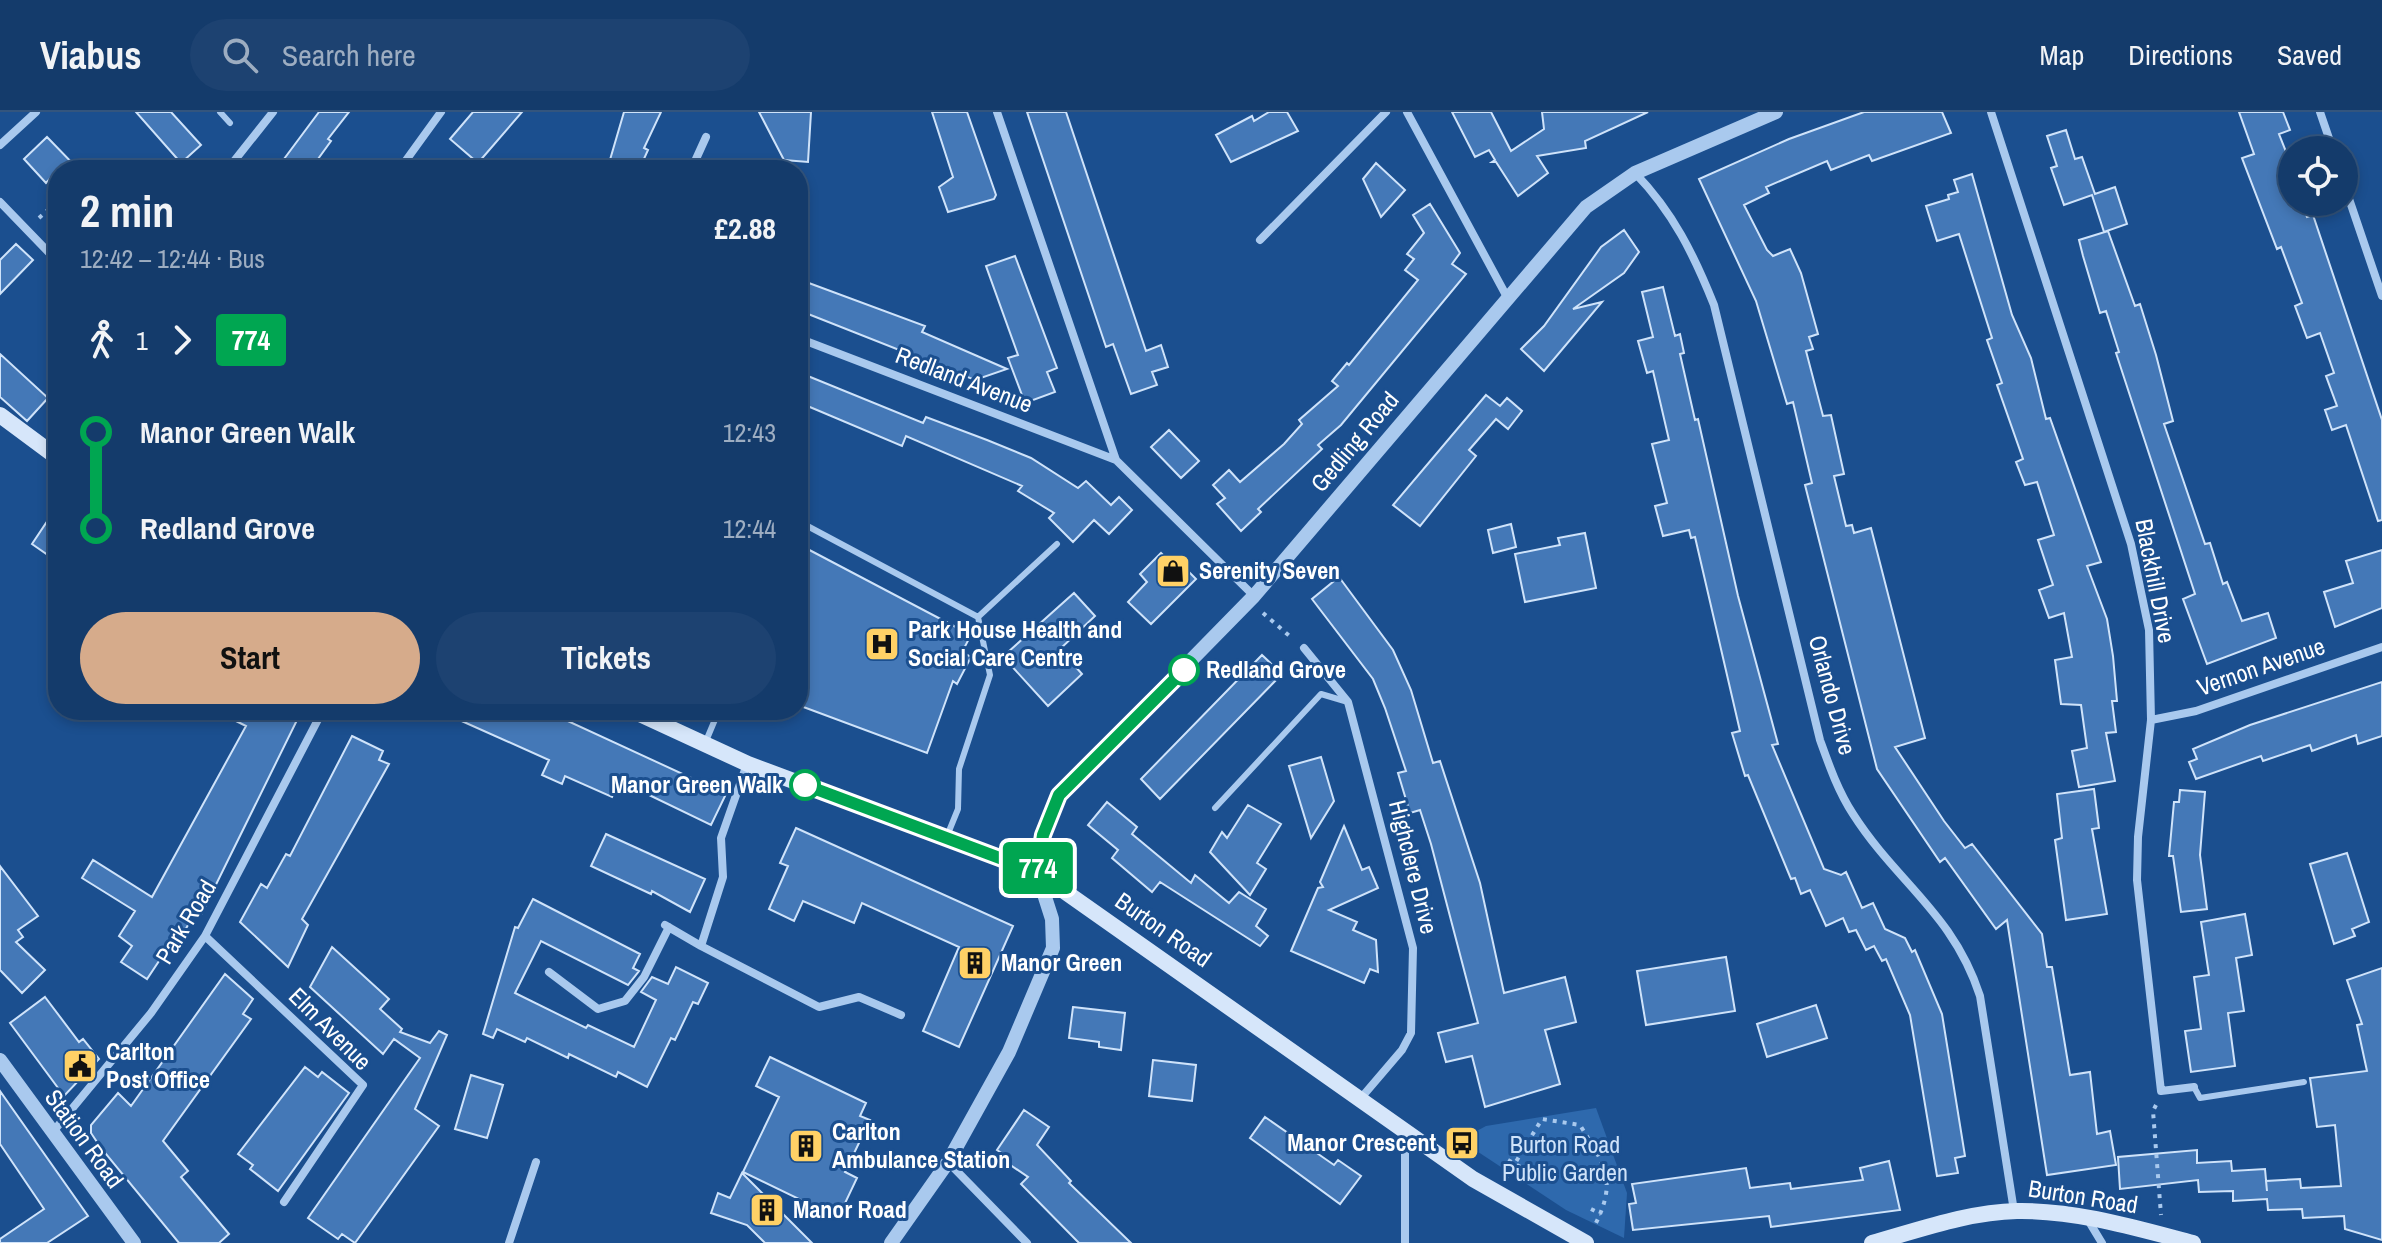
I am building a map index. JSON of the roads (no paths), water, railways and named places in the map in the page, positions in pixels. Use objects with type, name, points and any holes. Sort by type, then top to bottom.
[{"type":"main road","points":[[0,415],[48,451]]},
{"type":"main road","name":"Burton Road","points":[[652,720],[748,764],[1037,872],[1473,1179],[1586,1243]]},
{"type":"main road","name":"Burton Road","points":[[1872,1243],[1963,1218],[2014,1211],[2086,1217],[2193,1243]]},
{"type":"street","points":[[0,145],[36,112]]},
{"type":"street","points":[[235,160],[273,112]]},
{"type":"street","points":[[406,160],[441,112]]},
{"type":"street","points":[[997,112],[1116,460],[1254,596]]},
{"type":"street","points":[[1260,240],[1386,112]]},
{"type":"street","points":[[1407,112],[1507,297]]},
{"type":"street","name":"Gedling Road","points":[[1037,872],[1043,835],[1059,795],[1254,596],[1586,207],[1635,173],[1776,112]]},
{"type":"street","name":"Blackhill Drive","points":[[1991,112],[2131,544],[2149,630],[2151,720],[2140,806],[2137,880],[2161,1091],[2194,1087]]},
{"type":"street","points":[[2320,112],[2328,136]]},
{"type":"street","points":[[696,160],[706,137]]},
{"type":"street","name":"Orlando Drive","points":[[1635,173],[1691,248],[1722,332],[1820,740],[1833,776],[1852,813],[1880,852],[1950,929],[1970,964],[1980,996],[2014,1211]]},
{"type":"street","points":[[0,202],[48,252]]},
{"type":"street","points":[[2355,216],[2382,296]]},
{"type":"street","name":"Redland Avenue","points":[[808,342],[1116,460]]},
{"type":"street","name":"Vernon Avenue","points":[[2151,720],[2196,711],[2382,647]]},
{"type":"street","name":"Highclere Drive","points":[[1304,648],[1348,702],[1413,948],[1411,1033],[1402,1050],[1361,1098]]},
{"type":"street","name":"Park Road","points":[[51,1133],[151,1013],[205,936],[318,720]]},
{"type":"street","points":[[701,946],[723,877],[721,838],[748,764]]},
{"type":"street","points":[[891,1243],[948,1162],[1009,1052],[1053,948],[1052,919],[1037,872]]},
{"type":"street","points":[[549,972],[598,1009],[625,1001],[644,977],[667,926],[819,1007],[859,997],[901,1015]]},
{"type":"street","name":"Elm Avenue","points":[[205,936],[363,1085],[284,1202]]},
{"type":"street","name":"Station Road","points":[[0,1060],[134,1243]]},
{"type":"street","points":[[1405,1131],[1405,1243]]},
{"type":"street","points":[[509,1243],[536,1162]]},
{"type":"street","points":[[948,1162],[1027,1243]]},
{"type":"street","points":[[2086,1217],[2102,1243]]},
{"type":"lane","points":[[220,112],[230,123]]},
{"type":"lane","points":[[808,526],[978,617]]},
{"type":"lane","points":[[978,617],[1057,544]]},
{"type":"lane","points":[[947,836],[958,809],[959,769],[990,675],[978,617]]},
{"type":"lane","points":[[1215,808],[1321,694],[1348,702]]},
{"type":"lane","points":[[704,744],[715,720]]},
{"type":"lane","points":[[2194,1087],[2200,1098],[2304,1082]]},
{"type":"place","name":"Serenity Seven","points":[[1173,571]]},
{"type":"place","name":"Park House Health and Social Care Centre","points":[[882,644]]},
{"type":"place","name":"Redland Grove","points":[[1184,670]]},
{"type":"place","name":"Manor Green Walk","points":[[805,785]]},
{"type":"place","name":"Manor Green","points":[[975,963]]},
{"type":"place","name":"Carlton Post Office","points":[[80,1066]]},
{"type":"place","name":"Manor Crescent","points":[[1462,1143]]},
{"type":"place","name":"Carlton Ambulance Station","points":[[806,1146]]},
{"type":"place","name":"Manor Road","points":[[767,1210]]},
{"type":"park label","name":"Burton Road Public Garden","points":[[1565,1159]]}]
